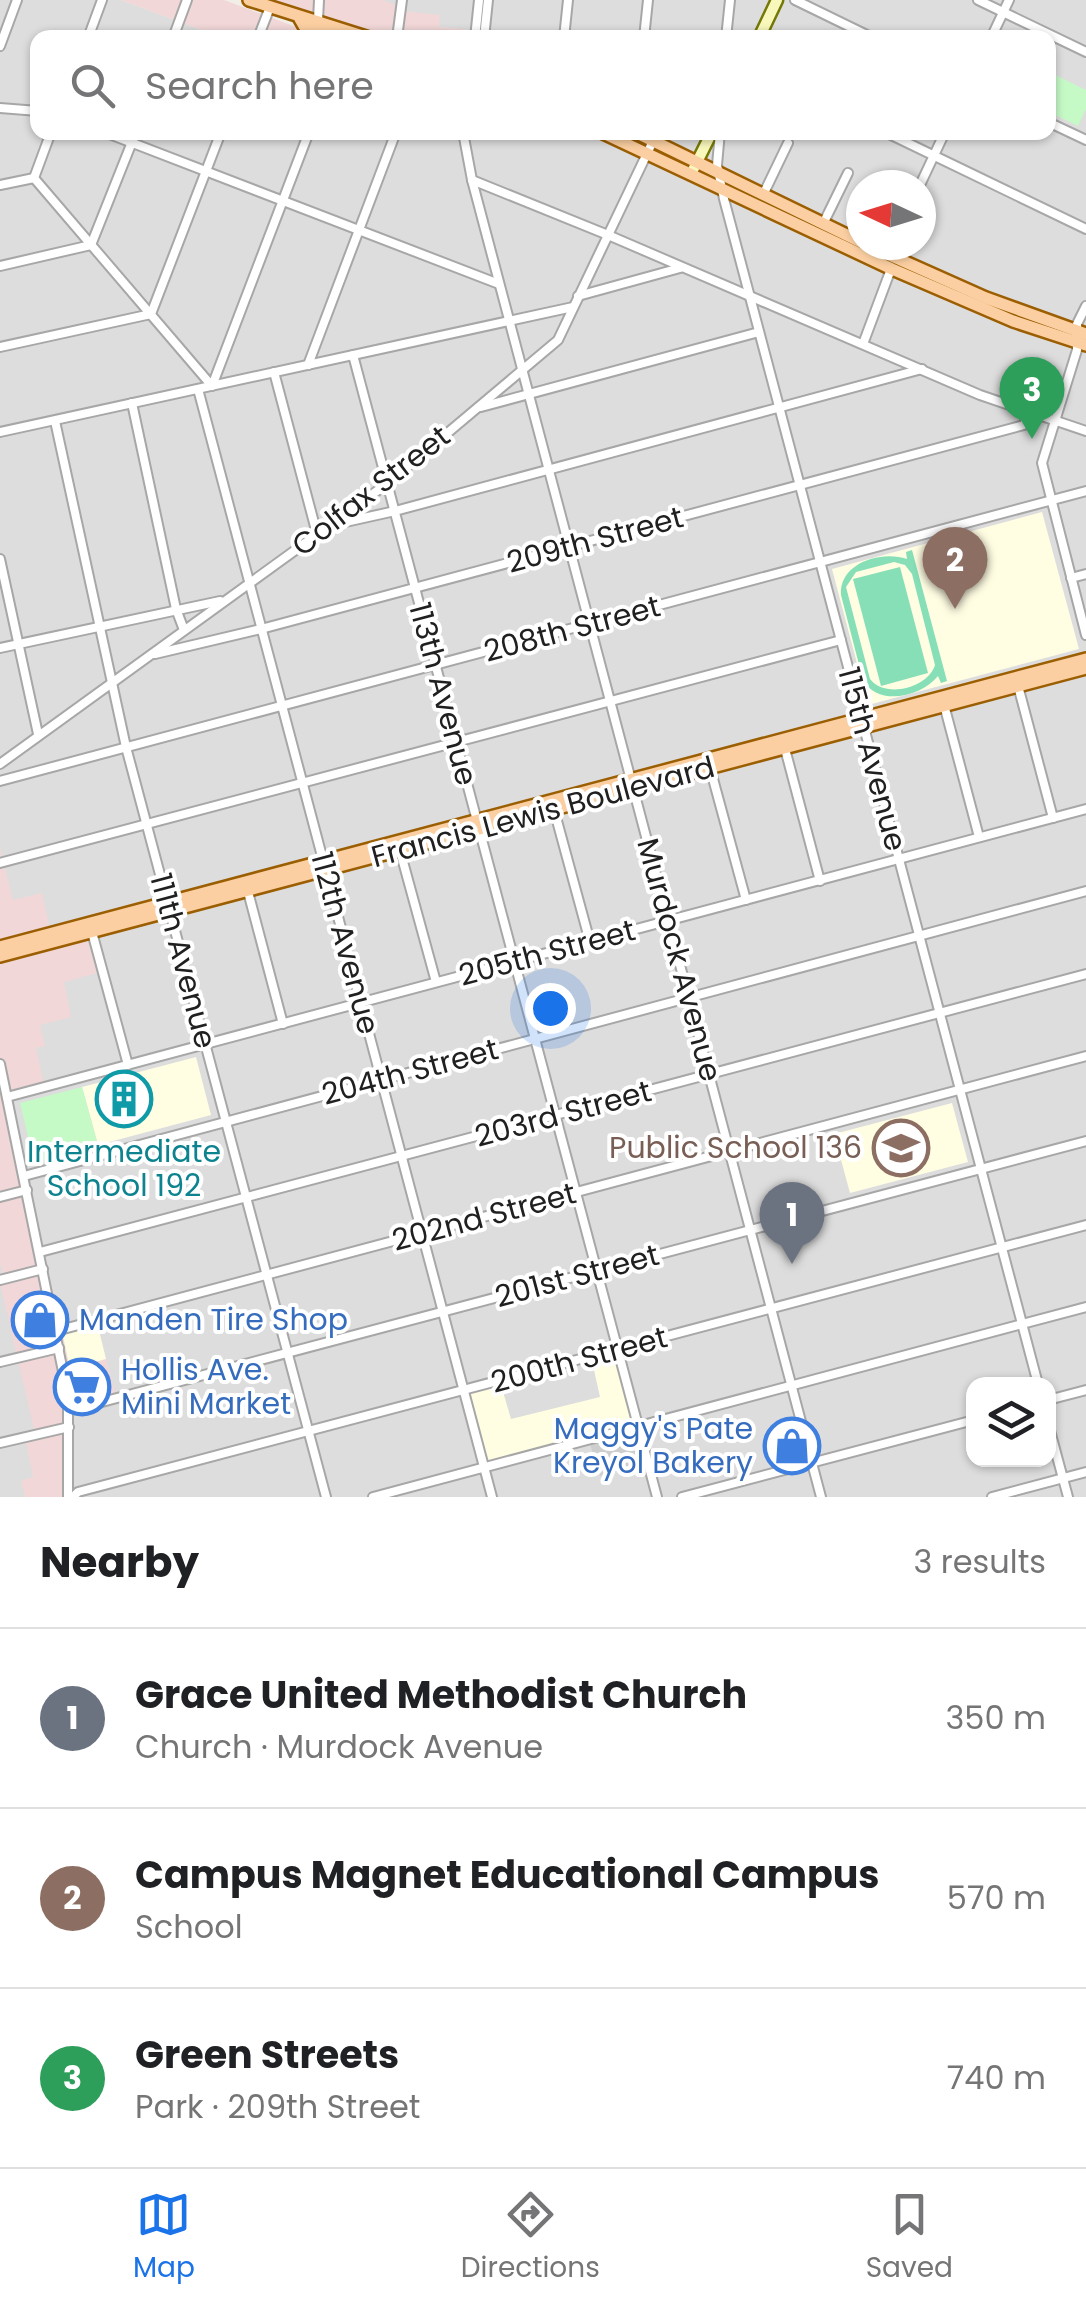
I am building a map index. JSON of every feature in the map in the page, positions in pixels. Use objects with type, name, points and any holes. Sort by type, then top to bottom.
[{"type":"main road","points":[[249,0],[346,30]]},
{"type":"main road","points":[[763,30],[777,0]]},
{"type":"main road","points":[[300,18],[304,26],[314,30]]},
{"type":"main road","points":[[638,140],[694,168],[722,189],[846,239]]},
{"type":"main road","points":[[694,168],[710,140]]},
{"type":"main road","points":[[694,168],[720,174],[846,235]]},
{"type":"main road","points":[[897,260],[1013,320],[1082,338]]},
{"type":"main road","name":"Francis Lewis Boulevard","points":[[0,946],[325,866],[1017,682],[1086,659]]},
{"type":"main road","name":"Francis Lewis Boulevard","points":[[1017,682],[1086,668]]},
{"type":"main road","name":"Francis Lewis Boulevard","points":[[0,956],[168,907]]},
{"type":"street","points":[[91,30],[102,0]]},
{"type":"street","points":[[176,30],[188,0]]},
{"type":"street","points":[[318,20],[320,0]]},
{"type":"street","points":[[398,30],[402,0]]},
{"type":"street","points":[[476,30],[479,0]]},
{"type":"street","points":[[485,30],[488,0]]},
{"type":"street","points":[[565,30],[568,0]]},
{"type":"street","points":[[645,30],[648,0]]},
{"type":"street","points":[[727,30],[730,0]]},
{"type":"street","points":[[795,0],[857,30]]},
{"type":"street","points":[[978,0],[1041,30]]},
{"type":"street","points":[[995,30],[1009,0]]},
{"type":"street","points":[[0,46],[5,21],[15,5],[1,4]]},
{"type":"street","points":[[261,30],[270,8]]},
{"type":"street","points":[[1056,37],[1086,52]]},
{"type":"street","points":[[0,108],[30,110]]},
{"type":"street","points":[[1056,126],[1086,140]]},
{"type":"street","points":[[34,178],[48,140]]},
{"type":"street","points":[[123,140],[499,284]]},
{"type":"street","points":[[92,245],[133,140]]},
{"type":"street","points":[[151,314],[219,140]]},
{"type":"street","points":[[212,386],[306,140]]},
{"type":"street","points":[[308,365],[393,140]]},
{"type":"street","name":"Murdock Avenue","points":[[464,140],[548,470],[822,1497]]},
{"type":"street","name":"115th Avenue","points":[[714,140],[722,189],[759,332],[1036,1377]]},
{"type":"street","points":[[901,140],[1086,228]]},
{"type":"street","points":[[927,170],[942,140]]},
{"type":"street","points":[[763,195],[788,143]]},
{"type":"street","name":"Colfax Street","points":[[0,764],[388,483],[558,340],[650,147]]},
{"type":"street","points":[[823,224],[846,177]]},
{"type":"street","points":[[0,185],[34,178]]},
{"type":"street","points":[[34,178],[212,386]]},
{"type":"street","points":[[472,180],[980,395],[1086,431]]},
{"type":"street","points":[[0,266],[92,245]]},
{"type":"street","points":[[864,344],[890,260]]},
{"type":"street","points":[[578,296],[681,267]]},
{"type":"street","points":[[1086,306],[1082,338],[1042,464],[1086,635]]},
{"type":"street","points":[[0,432],[574,308]]},
{"type":"street","points":[[0,347],[151,314]]},
{"type":"street","points":[[476,408],[759,332]]},
{"type":"street","name":"113th Avenue","points":[[353,355],[656,1497]]},
{"type":"street","points":[[329,525],[395,511],[922,369]]},
{"type":"street","points":[[274,372],[317,534]]},
{"type":"street","name":"112th Avenue","points":[[198,389],[492,1497]]},
{"type":"street","points":[[132,403],[176,609],[184,630]]},
{"type":"street","name":"209th Street","points":[[150,655],[261,629],[1024,425],[1028,412]]},
{"type":"street","name":"111th Avenue","points":[[55,421],[126,747],[326,1497]]},
{"type":"street","name":"208th Street","points":[[0,781],[1086,491]]},
{"type":"street","points":[[0,559],[38,734]]},
{"type":"street","points":[[1071,578],[1086,574]]},
{"type":"street","points":[[0,648],[225,600]]},
{"type":"street","points":[[0,863],[840,640]]},
{"type":"street","points":[[1017,682],[1052,818]]},
{"type":"street","points":[[943,702],[979,837]]},
{"type":"street","points":[[784,744],[820,880]]},
{"type":"street","points":[[709,763],[746,900]]},
{"type":"street","points":[[552,805],[590,942]]},
{"type":"street","name":"205th Street","points":[[7,1097],[1086,809]]},
{"type":"street","points":[[399,846],[436,982]]},
{"type":"street","points":[[246,886],[283,1024]]},
{"type":"street","name":"204th Street","points":[[24,1176],[1086,892]]},
{"type":"street","points":[[92,932],[128,1065]]},
{"type":"street","name":"203rd Street","points":[[40,1252],[1086,974]]},
{"type":"street","name":"202nd Street","points":[[56,1330],[1086,1056]]},
{"type":"street","points":[[0,1064],[59,1348],[68,1411],[70,1497]]},
{"type":"street","points":[[0,1116],[10,1110]]},
{"type":"street","name":"201st Street","points":[[68,1411],[1086,1141]]},
{"type":"street","points":[[0,1197],[26,1190]]},
{"type":"street","name":"200th Street","points":[[70,1497],[1086,1225]]},
{"type":"street","points":[[0,1280],[44,1269]]},
{"type":"street","points":[[373,1497],[1086,1308]]},
{"type":"street","points":[[0,1362],[59,1348]]},
{"type":"street","points":[[1056,1398],[1086,1390]]},
{"type":"street","points":[[682,1497],[966,1422]]},
{"type":"street","points":[[0,1444],[69,1427]]},
{"type":"street","points":[[1056,1452],[1068,1497]]},
{"type":"street","points":[[992,1497],[1086,1472]]},
{"type":"shaded area","points":[[0,0],[121,0],[202,30],[30,30],[30,140],[606,140],[846,249],[846,260],[869,260],[1023,330],[1086,351],[1086,1497],[0,1497]]},
{"type":"shaded area","points":[[121,0],[224,0],[304,30],[202,30]]},
{"type":"shaded area","points":[[275,0],[382,0],[402,7],[402,11],[440,15],[439,27],[469,30],[359,30]]},
{"type":"shaded area","points":[[382,0],[1086,0],[1086,332],[909,260],[936,260],[936,170],[846,170],[846,232],[654,140],[1056,140],[1056,30],[439,27]]},
{"type":"shaded area","points":[[1042,512],[1079,649],[868,705],[832,569]]},
{"type":"shaded area","points":[[0,848],[13,900],[42,893],[54,947],[87,938],[97,973],[64,982],[71,1017],[40,1025],[45,1046],[36,1048],[44,1084],[1,1096],[50,1334],[62,1332],[70,1369],[106,1359],[116,1396],[63,1409],[62,1497],[25,1497],[21,1481],[33,1477],[26,1442],[36,1438],[0,1283]]},
{"type":"shaded area","name":"Intermediate School 192","points":[[196,1057],[211,1115],[98,1145],[82,1087]]},
{"type":"shaded area","name":"Public School 136","points":[[952,1103],[968,1162],[850,1193],[834,1134]]},
{"type":"shaded area","points":[[97,1322],[106,1359],[70,1369],[62,1332]]},
{"type":"shaded area","points":[[614,1355],[632,1423],[487,1463],[468,1393],[501,1385],[511,1419],[600,1397],[592,1361]]},
{"type":"shaded area","points":[[635,1432],[643,1464],[600,1476],[590,1444]]},
{"type":"green space","points":[[1056,75],[1086,90],[1086,109],[1078,126],[1056,115]]},
{"type":"green space","points":[[912,550],[947,681],[941,683],[938,676],[911,694],[889,696],[879,694],[863,680],[841,595],[842,584],[854,567],[864,562],[885,556],[907,559],[906,552]],"holes":[[[894,562],[905,565],[912,574],[935,665],[915,685],[886,688],[870,679],[846,587],[856,572]]]},
{"type":"green space","points":[[900,567],[928,673],[881,686],[853,579]]},
{"type":"green space","points":[[82,1087],[98,1145],[34,1162],[20,1103]]},
{"type":"place","name":"Green Streets","points":[[1032,439]]},
{"type":"place","name":"Campus Magnet Educational Campus","points":[[955,609]]},
{"type":"place","name":"Intermediate School 192","points":[[124,1099]]},
{"type":"place","name":"Public School 136","points":[[901,1148]]},
{"type":"place","name":"Grace United Methodist Church","points":[[792,1264]]},
{"type":"place","name":"Manden Tire Shop","points":[[40,1320]]},
{"type":"place","name":"Hollis Ave. Mini Market","points":[[82,1387]]},
{"type":"place","name":"Maggy's Pate Kreyol Bakery","points":[[792,1446]]}]
